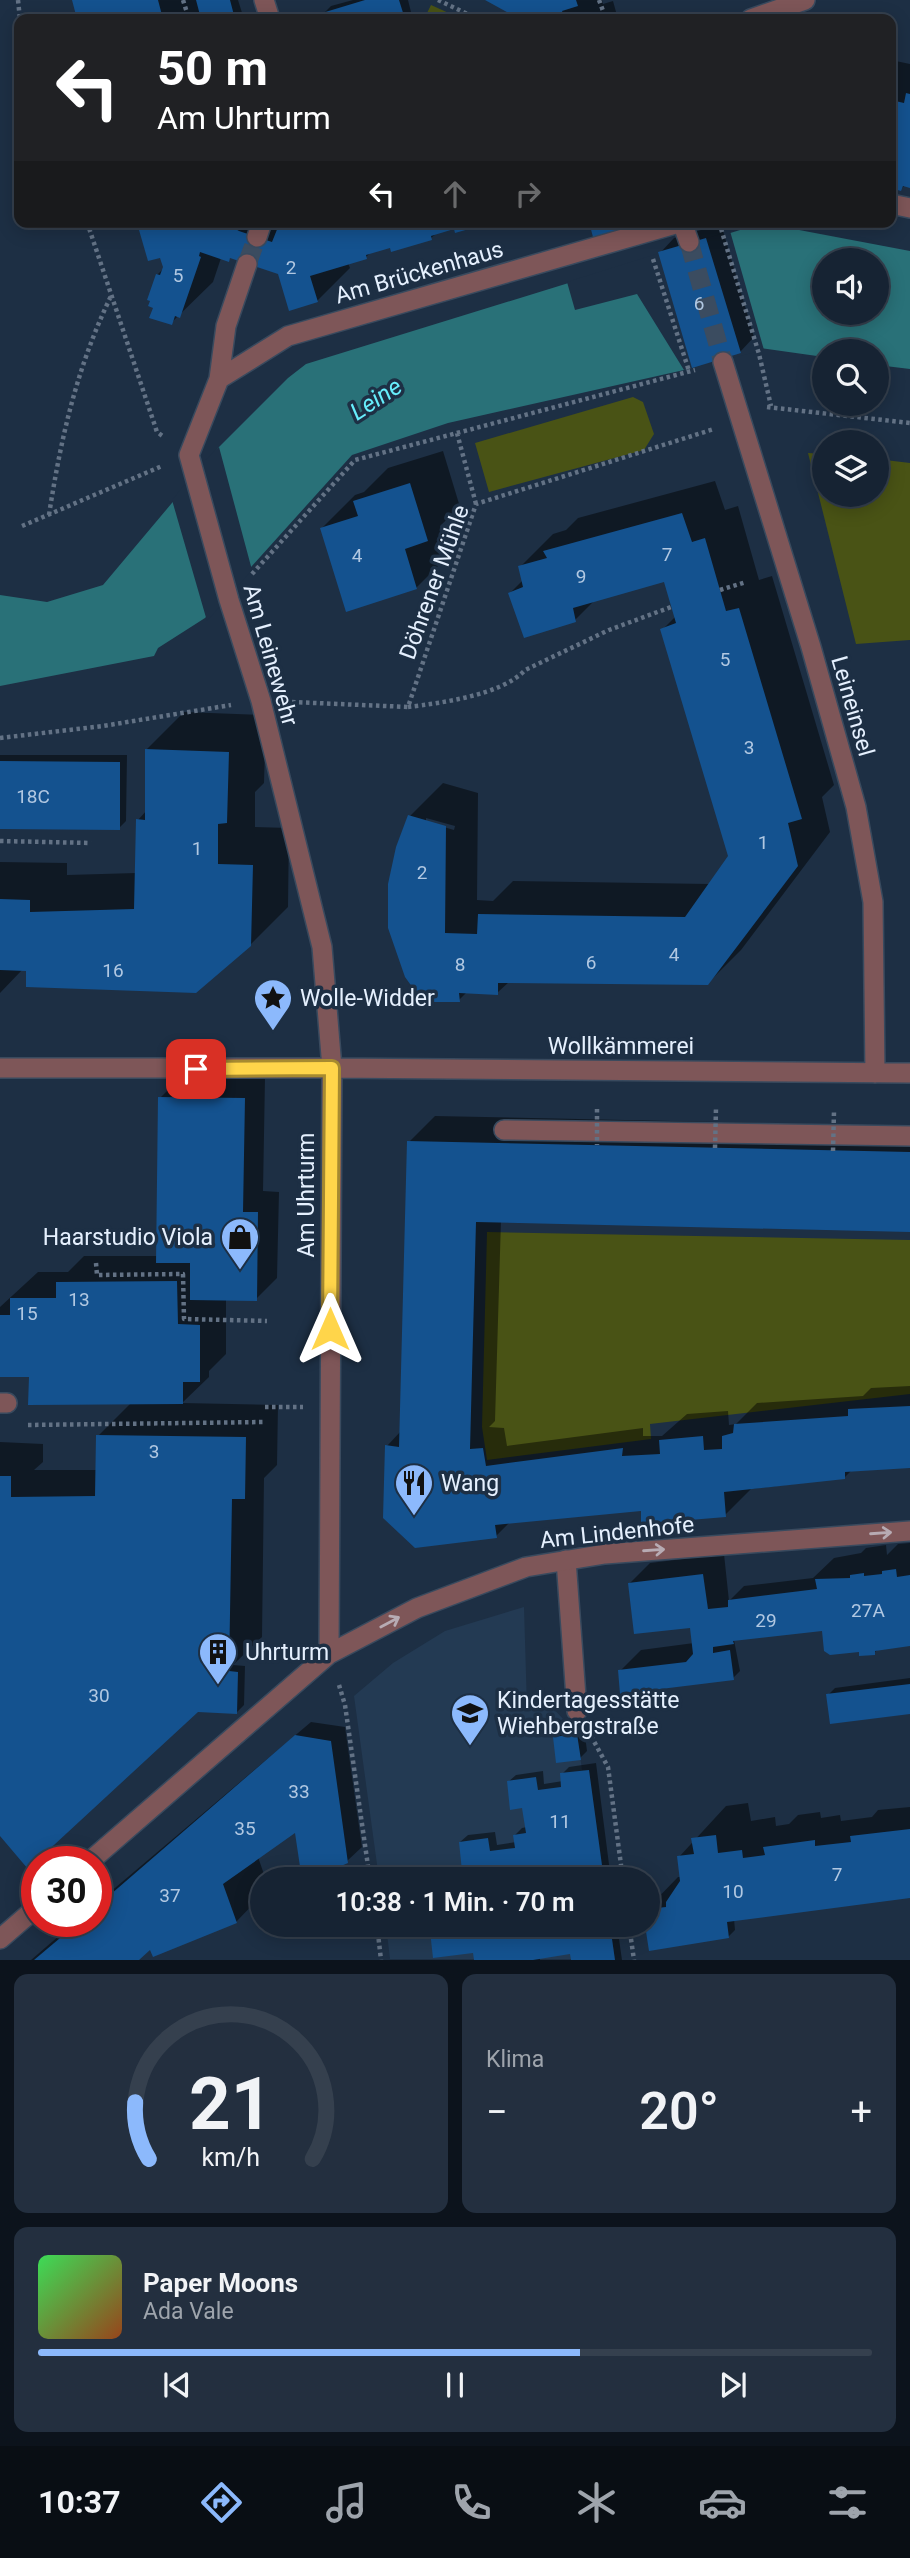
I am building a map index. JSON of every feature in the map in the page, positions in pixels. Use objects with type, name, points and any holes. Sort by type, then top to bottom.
[{"type":"street","points":[[765,14],[805,0]]},
{"type":"street","name":"Am Brückenhaus","points":[[219,379],[288,336],[660,228]]},
{"type":"street","points":[[683,228],[689,242]]},
{"type":"street","points":[[189,455],[219,379],[226,326],[247,264]]},
{"type":"street","name":"Leineinsel","points":[[723,362],[856,807],[873,902],[875,1073]]},
{"type":"street","name":"Am Leinewehr","points":[[189,455],[229,600],[261,701],[322,947],[332,1068]]},
{"type":"street","points":[[0,1068],[332,1068]]},
{"type":"street","name":"Wollkämmerei","points":[[332,1068],[910,1073]]},
{"type":"street","name":"Am Uhrturm","points":[[329,1654],[332,1068]]},
{"type":"street","points":[[503,1130],[910,1136]]},
{"type":"street","name":"Am Lindenhofe","points":[[107,1846],[329,1654],[416,1608],[526,1567],[566,1560],[605,1554],[910,1531]]},
{"type":"street","points":[[566,1560],[577,1711]]},
{"type":"street","points":[[0,1939],[21,1921]]},
{"type":"path","points":[[438,0],[467,14]]},
{"type":"path","points":[[89,228],[157,432],[189,455]]},
{"type":"path","points":[[720,228],[759,354],[771,406]]},
{"type":"path","points":[[650,251],[689,372]]},
{"type":"path","points":[[49,515],[68,408],[94,332],[111,296]]},
{"type":"path","points":[[229,600],[355,460],[723,362]]},
{"type":"path","name":"Döhrener Mühle","points":[[408,707],[476,504],[704,434],[771,406],[910,423]]},
{"type":"path","points":[[457,433],[476,504]]},
{"type":"path","points":[[22,526],[189,455]]},
{"type":"path","points":[[720,590],[746,582]]},
{"type":"path","points":[[0,738],[103,726],[261,701],[408,707],[451,702],[515,681],[525,670],[537,664],[609,630],[671,607]]},
{"type":"path","points":[[0,841],[91,843]]},
{"type":"path","points":[[715,1148],[716,1108]]},
{"type":"path","points":[[597,1109],[597,1145]]},
{"type":"path","points":[[833,1151],[834,1111]]},
{"type":"path","points":[[96,1263],[97,1275],[183,1274],[184,1318],[267,1321]]},
{"type":"path","points":[[265,1407],[288,1406]]},
{"type":"path","points":[[21,1425],[265,1422]]},
{"type":"path","points":[[329,1654],[345,1705],[368,1867]]},
{"type":"path","points":[[577,1711],[608,1767],[621,1867]]},
{"type":"path","points":[[379,1937],[382,1959]]},
{"type":"path","points":[[631,1937],[634,1959]]},
{"type":"shaded area","points":[[431,5],[451,14],[426,14]]},
{"type":"shaded area","points":[[633,397],[643,402],[654,434],[644,450],[489,492],[475,443]]},
{"type":"shaded area","points":[[808,453],[812,453],[812,469]]},
{"type":"shaded area","points":[[889,460],[910,463],[910,640],[856,644],[822,507],[889,507]]},
{"type":"shaded area","points":[[487,1232],[910,1240],[910,1394],[650,1424],[651,1439],[487,1460],[482,1427]]},
{"type":"shaded area","name":"Kindertagesstätte Wiehbergstraße","points":[[524,1607],[527,1708],[551,1706],[577,1734],[582,1770],[589,1770],[602,1867],[377,1867],[354,1696],[393,1663],[445,1631]]},
{"type":"shaded area","points":[[387,1937],[612,1937],[615,1959],[390,1959]]},
{"type":"water","name":"Leine","points":[[747,228],[789,228],[910,251],[910,369],[889,366],[889,339],[812,339],[812,355],[760,348],[684,370],[448,423],[352,455],[205,618],[158,648],[154,656],[0,686],[0,595],[47,602],[103,585],[219,447],[288,378],[306,364]]},
{"type":"pier","points":[[730,231],[764,350],[684,370],[637,294],[575,310],[567,282]]},
{"type":"pier","points":[[219,447],[252,570],[207,621],[172,500]]},
{"type":"building","points":[[72,0],[158,0],[162,14],[76,14]]},
{"type":"building","points":[[196,0],[230,0],[234,14],[200,14]]},
{"type":"building","points":[[365,0],[399,0],[403,14],[322,14]]},
{"type":"building","points":[[485,0],[576,0],[578,6],[562,11],[563,14],[511,14]]},
{"type":"building","points":[[906,93],[910,94],[910,188],[903,186],[901,191],[896,190],[896,101],[904,103]]},
{"type":"building","points":[[234,228],[272,242],[278,228],[472,228],[455,233],[454,229],[431,236],[432,240],[391,252],[390,248],[366,255],[367,259],[310,276],[318,302],[289,311],[278,274],[230,258],[229,262],[200,252],[201,257],[180,318],[175,316],[172,325],[149,318],[153,308],[148,306],[150,301],[147,300],[156,274],[160,275],[163,267],[160,258],[148,261],[139,230]]},
{"type":"building","points":[[591,228],[618,230],[593,237]]},
{"type":"building","points":[[706,238],[741,353],[692,368],[658,252]]},
{"type":"building","points":[[410,483],[428,541],[405,549],[417,589],[346,612],[320,528],[358,516],[353,501]]},
{"type":"building","points":[[682,513],[692,542],[705,538],[726,611],[739,608],[802,819],[788,823],[798,866],[708,985],[498,983],[498,995],[459,993],[460,1002],[423,1002],[405,977],[388,928],[388,884],[396,847],[408,815],[446,826],[445,933],[477,934],[478,914],[685,917],[728,856],[660,629],[676,623],[664,582],[573,608],[576,622],[524,638],[508,593],[523,587],[518,566],[547,558],[543,551]]},
{"type":"building","points":[[145,749],[229,752],[227,823],[218,824],[218,864],[253,865],[251,946],[196,993],[26,987],[26,971],[0,970],[0,899],[30,900],[30,912],[134,909],[136,819],[145,820]]},
{"type":"building","points":[[0,761],[120,762],[120,830],[0,829]]},
{"type":"building","points":[[158,1097],[245,1098],[243,1212],[258,1212],[257,1301],[190,1300],[190,1263],[156,1263]]},
{"type":"building","points":[[407,1141],[910,1152],[910,1232],[476,1222],[470,1449],[483,1448],[486,1466],[623,1448],[622,1456],[660,1454],[659,1440],[703,1436],[704,1450],[722,1449],[722,1436],[733,1433],[734,1424],[848,1416],[848,1409],[910,1406],[910,1468],[845,1472],[845,1479],[724,1492],[726,1517],[641,1524],[641,1511],[495,1525],[497,1538],[415,1548],[383,1518],[385,1445],[399,1447]]},
{"type":"building","points":[[177,1281],[178,1324],[200,1325],[200,1382],[183,1382],[183,1404],[28,1405],[29,1377],[0,1377],[0,1315],[10,1315],[10,1298],[56,1298],[56,1282]]},
{"type":"building","points":[[96,1435],[246,1437],[245,1499],[232,1499],[229,1671],[238,1672],[237,1714],[198,1712],[53,1846],[21,1846],[21,1861],[0,1836],[0,1476],[11,1476],[11,1497],[95,1496]]},
{"type":"building","points":[[896,1569],[897,1577],[910,1575],[910,1646],[875,1651],[875,1655],[859,1656],[859,1652],[830,1655],[824,1651],[822,1631],[733,1641],[734,1644],[713,1647],[713,1653],[730,1650],[734,1680],[620,1694],[618,1670],[686,1662],[693,1654],[690,1628],[634,1634],[628,1583],[703,1574],[708,1609],[728,1607],[728,1600],[817,1589],[815,1579],[850,1578],[850,1575],[882,1574],[882,1571]]},
{"type":"building","points":[[910,1684],[910,1714],[830,1724],[826,1694]]},
{"type":"building","points":[[577,1734],[581,1760],[556,1763],[553,1737]]},
{"type":"building","points":[[295,1735],[331,1741],[348,1863],[339,1867],[300,1867],[295,1833],[223,1884],[237,1923],[153,1957],[150,1950],[139,1960],[34,1960],[61,1937],[112,1937],[112,1893]]},
{"type":"building","points":[[589,1770],[602,1867],[462,1867],[459,1842],[488,1838],[490,1851],[515,1848],[513,1835],[526,1833],[522,1808],[510,1810],[507,1781],[536,1777],[538,1790],[561,1787],[560,1773]]},
{"type":"building","points":[[910,1829],[910,1898],[727,1922],[729,1938],[649,1951],[647,1937],[660,1937],[660,1908],[666,1907],[666,1902],[680,1881],[677,1856],[694,1854],[691,1838],[716,1835],[718,1853],[742,1850],[743,1858],[765,1855],[763,1847],[815,1840],[815,1846],[851,1842],[850,1836]]},
{"type":"building","points":[[431,1937],[612,1937],[615,1960],[571,1960],[570,1954],[533,1960],[474,1960],[473,1953],[433,1958]]},
{"type":"tunnel","points":[[247,264],[257,237]]},
{"type":"tunnel","points":[[689,242],[723,362]]},
{"type":"place","name":"Wolle-Widder","points":[[273,1032]]},
{"type":"place","name":"Haarstudio Viola","points":[[240,1271]]},
{"type":"place","name":"Wang","points":[[414,1517]]},
{"type":"place","name":"Uhrturm","points":[[218,1686]]},
{"type":"place","name":"Kindertagesstätte Wiehbergstraße","points":[[470,1747]]},
{"type":"route","points":[[196,1069],[332,1068],[330,1329]]}]
